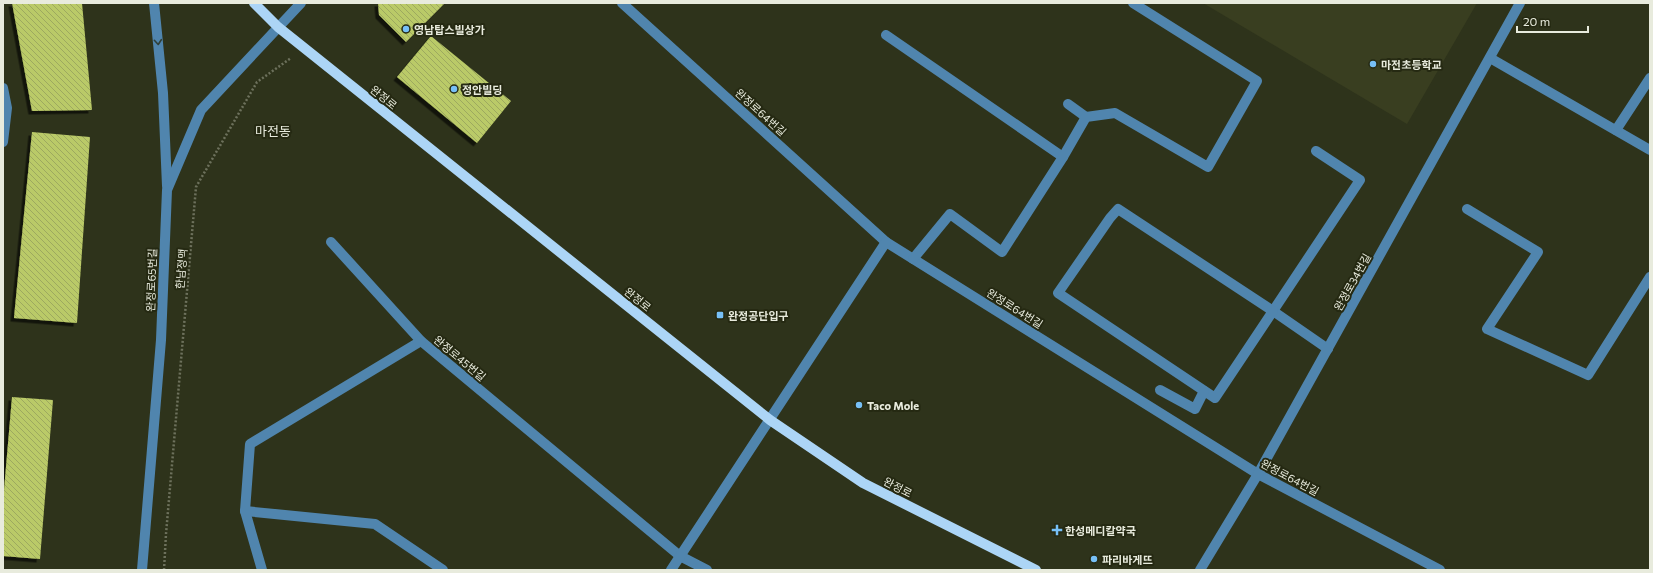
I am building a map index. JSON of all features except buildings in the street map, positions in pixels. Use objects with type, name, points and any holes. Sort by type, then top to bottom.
[{"type":"main road","name":"완정로","points":[[254,3],[278,27],[294,40],[770,420],[863,483],[1036,570]]},
{"type":"street","points":[[154,3],[163,93],[167,190]]},
{"type":"street","points":[[278,27],[301,3]]},
{"type":"street","name":"완정로64번길","points":[[622,3],[886,242],[1258,474],[1440,570]]},
{"type":"street","points":[[1068,104],[1086,117],[1115,113],[1208,167],[1257,81],[1133,3]]},
{"type":"street","name":"완정로34번길","points":[[1200,570],[1258,474],[1520,3]]},
{"type":"street","name":"완정로65번길","points":[[142,570],[161,340],[167,190],[201,110],[278,27]]},
{"type":"street","points":[[886,35],[1063,157]]},
{"type":"street","points":[[1490,58],[1650,150]]},
{"type":"street","points":[[1616,130],[1650,78]]},
{"type":"street","points":[[3,88],[6,108],[3,142]]},
{"type":"street","points":[[913,259],[950,214],[1002,252],[1063,157],[1086,117]]},
{"type":"street","points":[[1316,150],[1360,180],[1273,311],[1215,398],[1058,293],[1110,218],[1118,210],[1273,311],[1328,349]]},
{"type":"street","points":[[1467,209],[1538,252],[1488,329],[1588,375],[1650,277]]},
{"type":"street","points":[[332,242],[421,341]]},
{"type":"street","points":[[671,570],[886,242]]},
{"type":"street","name":"완정로45번길","points":[[262,570],[245,511],[250,444],[421,341],[680,556],[707,570]]},
{"type":"street","points":[[1160,390],[1195,409],[1204,391]]},
{"type":"street","points":[[245,511],[375,524],[443,570]]},
{"type":"path","name":"한남정맥","points":[[164,570],[196,187],[257,82],[291,57],[294,40]]},
{"type":"shaded area","name":"마전초등학교","points":[[1203,3],[1477,3],[1407,124]]},
{"type":"place","name":"영남탑스빌상가","points":[[406,29]]},
{"type":"place","name":"마전초등학교","points":[[1373,64]]},
{"type":"place","name":"정안빌딩","points":[[454,89]]},
{"type":"place","name":"완정공단입구","points":[[720,315]]},
{"type":"place","name":"Taco Mole","points":[[859,405]]},
{"type":"place","name":"한성메디칼약국","points":[[1057,530]]},
{"type":"place","name":"파리바게뜨","points":[[1094,559]]},
{"type":"district","name":"마전동","points":[[273,131]]}]
